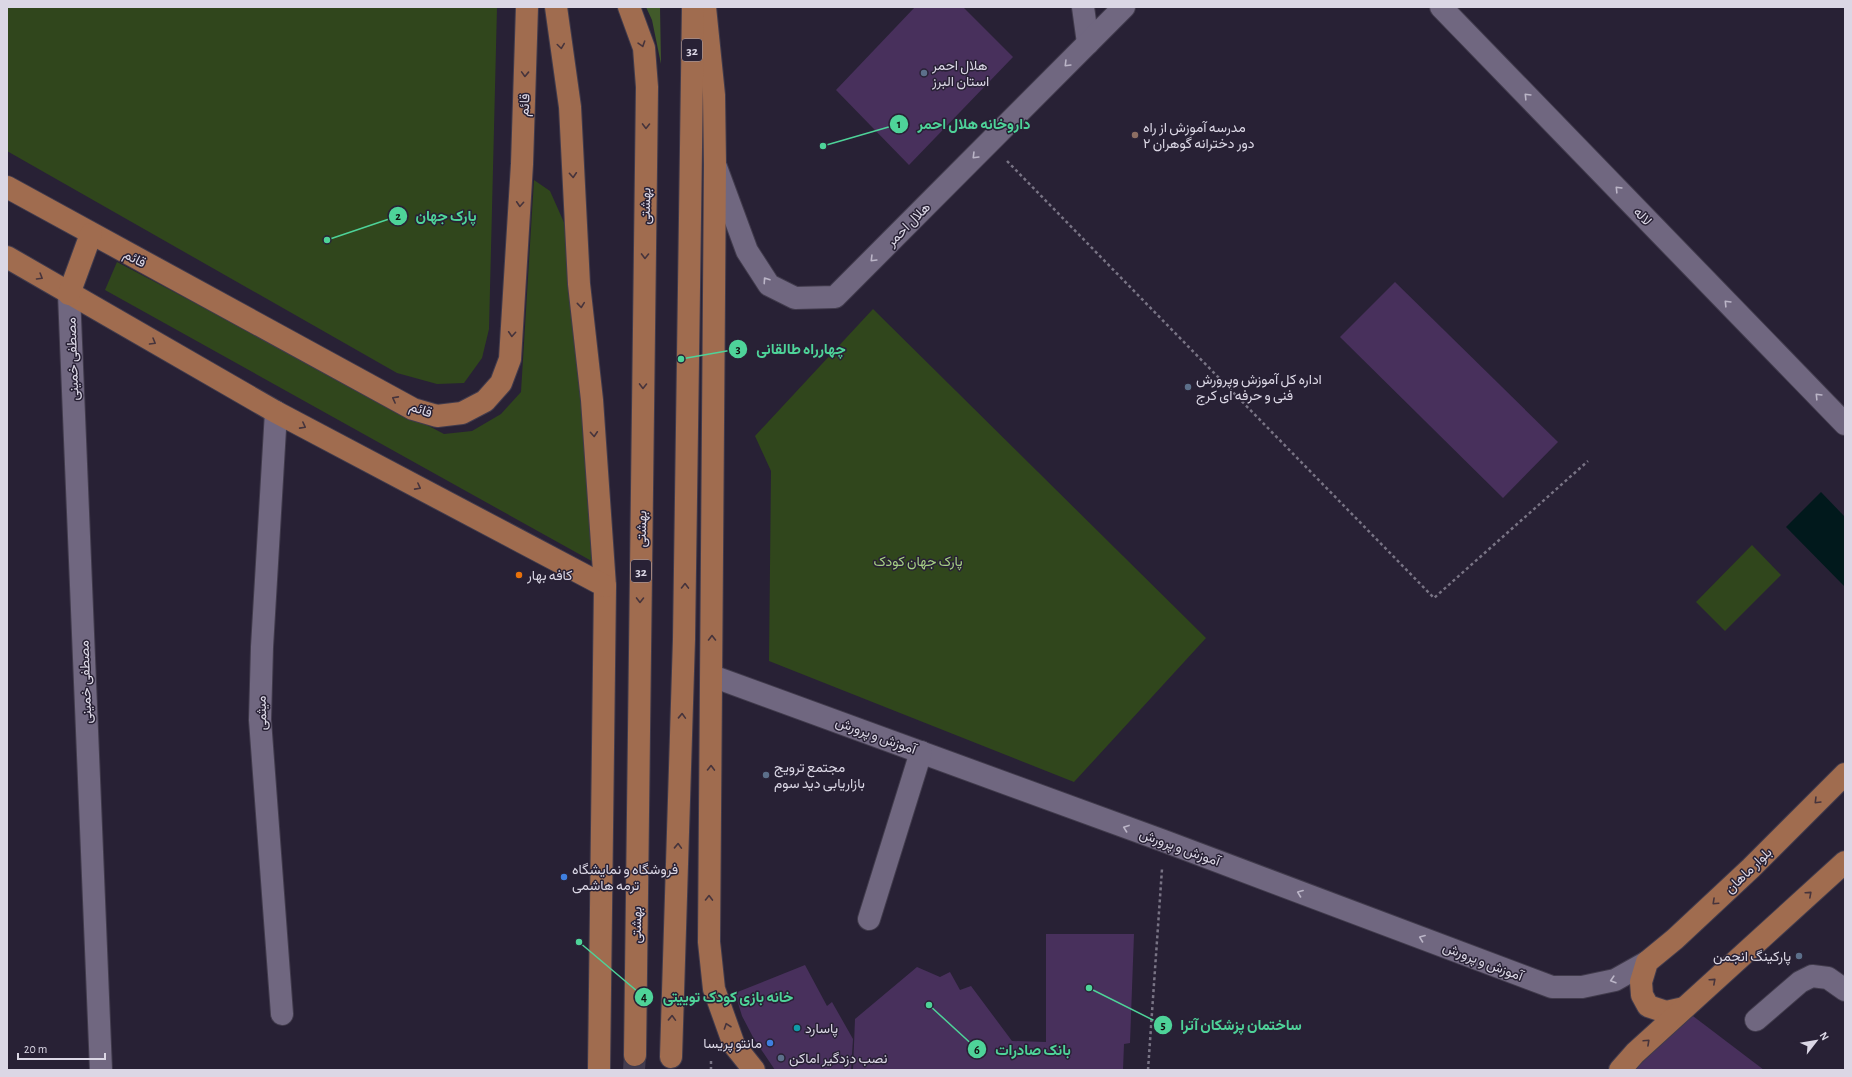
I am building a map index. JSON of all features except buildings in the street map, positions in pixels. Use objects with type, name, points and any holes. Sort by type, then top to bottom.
[{"type":"main road","name":"قائم","points":[[7,187],[413,408],[437,416],[462,413],[485,401],[501,383],[510,359],[522,164],[527,7]]},
{"type":"main road","points":[[556,7],[570,107],[579,284],[592,400],[605,586],[599,1070]]},
{"type":"main road","name":"بهشتى","points":[[628,7],[644,48],[647,87],[635,1055]]},
{"type":"main road","name":"32","points":[[671,1057],[684,639],[693,7]]},
{"type":"main road","points":[[705,7],[714,95],[715,165],[709,942],[714,989],[734,1045],[754,1070]]},
{"type":"main road","points":[[69,294],[91,234]]},
{"type":"main road","points":[[7,257],[276,412],[605,586]]},
{"type":"main road","name":"بلوار ماهان","points":[[1647,962],[1675,940],[1751,868],[1845,774]]},
{"type":"main road","points":[[1620,1070],[1635,1053],[1845,862]]},
{"type":"main road","points":[[1647,962],[1641,982],[1642,995],[1648,1006],[1666,1012],[1684,1008]]},
{"type":"street","points":[[1083,7],[1088,43]]},
{"type":"street","name":"هلال احمر","points":[[715,165],[747,251],[769,285],[795,298],[835,297],[1124,7]]},
{"type":"street","name":"لاله","points":[[1441,7],[1845,424]]},
{"type":"street","name":"مصطفی خمینی","points":[[69,294],[101,1070]]},
{"type":"street","name":"میثمی","points":[[276,412],[262,647],[260,720],[282,1014]]},
{"type":"street","name":"آموزش و پرورش","points":[[712,676],[1164,841],[1552,987],[1582,987],[1615,980],[1647,962]]},
{"type":"street","points":[[869,920],[922,752]]},
{"type":"street","points":[[1756,1020],[1800,982],[1812,976],[1828,978],[1845,990]]},
{"type":"path","points":[[989,142],[1434,598],[1588,461]]},
{"type":"path","points":[[1148,1070],[1164,841]]},
{"type":"green space","points":[[7,7],[497,7],[489,329],[482,358],[464,383],[437,384],[397,373],[7,151]]},
{"type":"green space","points":[[646,7],[660,7],[661,64],[652,20]]},
{"type":"green space","points":[[534,180],[550,191],[566,227],[597,564],[105,290],[117,262],[444,434],[472,431],[501,414],[521,392]]},
{"type":"green space","name":"پارک جهان کودک","points":[[873,309],[1206,638],[1074,782],[769,661],[771,471],[755,436]]},
{"type":"green space","points":[[1752,545],[1781,575],[1725,631],[1696,602]]},
{"type":"shaded area","points":[[1821,492],[1845,517],[1845,587],[1786,527]]},
{"type":"tunnel","points":[[634,1070],[635,1055]]},
{"type":"place","name":"هلال احمر استان البرز","points":[[924,73]]},
{"type":"place","name":"مدرسه آموزش از راه دور دخترانه گوهران ۲","points":[[1135,135]]},
{"type":"place","name":"داروخانه هلال احمر","points":[[823,146]]},
{"type":"place","name":"پارک جهان","points":[[327,240]]},
{"type":"place","name":"چهارراه طالقانی","points":[[681,359]]},
{"type":"place","name":"اداره کل آموزش وپرورش فنی و حرفه ای کرج","points":[[1188,387]]},
{"type":"place","name":"کافه بهار","points":[[519,575]]},
{"type":"place","name":"مجتمع ترویج بازاریابی دید سوم","points":[[766,775]]},
{"type":"place","name":"فروشگاه و نمايشگاه ترمه هاشمى","points":[[564,877]]},
{"type":"place","name":"خانه بازی کودک توییتی","points":[[579,942]]},
{"type":"place","name":"پارکینگ انجمن","points":[[1799,956]]},
{"type":"place","name":"ساختمان پزشکان آترا","points":[[1089,988]]},
{"type":"place","name":"بانک صادرات","points":[[929,1005]]},
{"type":"place","name":"پاسارد","points":[[797,1028]]},
{"type":"place","name":"مانتو پریسا","points":[[770,1043]]},
{"type":"place","name":"نصب دزدگیر اماکن","points":[[781,1058]]}]
